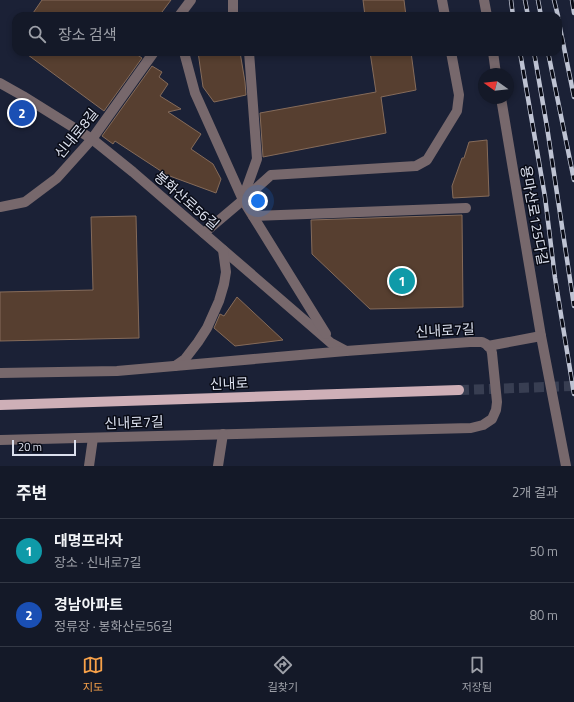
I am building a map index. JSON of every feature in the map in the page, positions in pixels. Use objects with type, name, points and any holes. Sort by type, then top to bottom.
[{"type":"main road","name":"신내로","points":[[0,405],[460,390]]},
{"type":"street","points":[[182,12],[191,0]]},
{"type":"street","points":[[232,0],[233,12]]},
{"type":"street","points":[[442,0],[444,12]]},
{"type":"street","points":[[484,0],[486,12]]},
{"type":"street","name":"신내로8길","points":[[0,207],[25,202],[57,178],[92,139],[151,56]]},
{"type":"street","points":[[185,56],[195,93],[243,200],[332,343]]},
{"type":"street","points":[[243,200],[257,159],[249,56]]},
{"type":"street","points":[[204,234],[271,175],[416,166],[427,160],[457,111],[458,95],[452,56]]},
{"type":"street","points":[[494,56],[495,68]]},
{"type":"street","name":"봉화산로56길","points":[[0,83],[92,139],[133,172],[332,343],[346,351]]},
{"type":"street","name":"용마산로125다길","points":[[501,104],[541,336],[566,466]]},
{"type":"street","points":[[253,216],[466,208]]},
{"type":"street","points":[[175,366],[185,359],[198,342],[207,328],[219,301],[226,272],[223,250]]},
{"type":"street","points":[[488,346],[541,336]]},
{"type":"street","name":"신내로7길","points":[[0,373],[117,371],[346,351],[482,342],[488,346],[492,353],[498,402],[492,419],[483,425],[471,428],[0,440]]},
{"type":"street","points":[[218,466],[223,434]]},
{"type":"street","points":[[90,466],[93,438]]},
{"type":"building","points":[[42,0],[171,0],[162,12],[34,12]]},
{"type":"building","points":[[363,0],[404,0],[406,12],[364,12]]},
{"type":"building","points":[[29,56],[139,56],[142,58],[104,111]]},
{"type":"building","points":[[199,56],[241,56],[246,95],[214,102],[203,87]]},
{"type":"building","points":[[371,56],[412,56],[416,90],[381,97],[386,133],[263,157],[260,113],[376,92]]},
{"type":"building","points":[[152,66],[162,72],[159,77],[168,84],[160,96],[181,109],[168,112],[201,134],[191,149],[213,164],[221,179],[216,193],[167,175],[115,141],[113,144],[102,136]]},
{"type":"building","points":[[487,140],[489,196],[453,198],[452,186],[469,142]]},
{"type":"building","points":[[462,215],[463,307],[370,309],[312,254],[311,220]]},
{"type":"building","points":[[136,216],[139,338],[0,341],[0,292],[93,290],[91,217]]},
{"type":"building","points":[[237,297],[283,340],[235,346],[214,328],[220,314],[224,316]]},
{"type":"tunnel","points":[[459,390],[574,386]]},
{"type":"railway","points":[[511,0],[512,12]]},
{"type":"railway","points":[[525,0],[527,12]]},
{"type":"railway","points":[[538,0],[540,12]]},
{"type":"railway","points":[[554,0],[557,12]]},
{"type":"railway","points":[[572,0],[574,13]]},
{"type":"railway","points":[[562,38],[574,97]]},
{"type":"railway","points":[[521,56],[545,197],[555,278],[574,394]]},
{"type":"railway","points":[[535,56],[574,306]]},
{"type":"railway","points":[[549,56],[574,180]]},
{"type":"place","name":"경남아파트","points":[[22,113]]},
{"type":"place","name":"대명프라자","points":[[402,281]]}]
